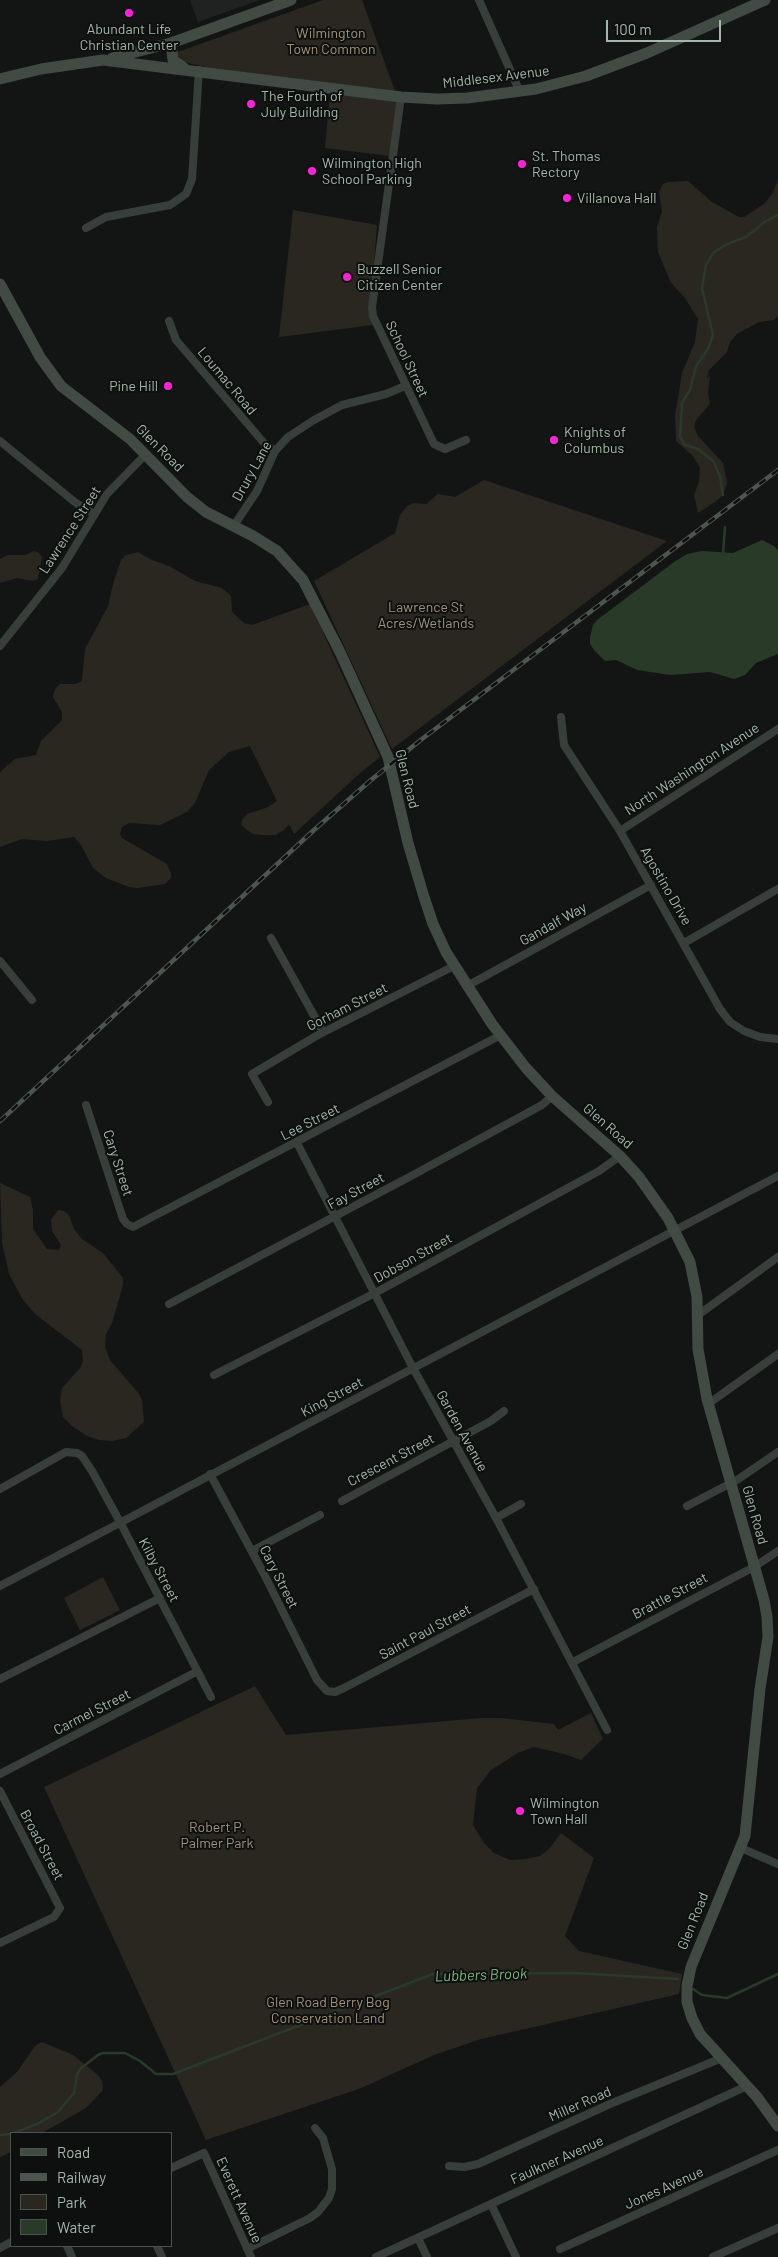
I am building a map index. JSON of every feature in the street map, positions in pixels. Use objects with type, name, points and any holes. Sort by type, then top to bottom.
[{"type":"street","points":[[103,60],[171,43],[291,0]]},
{"type":"street","points":[[479,0],[520,92]]},
{"type":"street","name":"Middlesex Avenue","points":[[0,79],[41,69],[103,60],[199,70],[401,97],[450,99],[520,92],[564,83],[597,73],[647,53],[765,0]]},
{"type":"street","points":[[171,43],[173,60],[186,69]]},
{"type":"street","points":[[86,228],[104,217],[170,205],[186,194],[192,180],[199,70]]},
{"type":"street","name":"School Street","points":[[401,97],[372,307],[374,319],[436,446],[448,448],[466,440]]},
{"type":"street","name":"Glen Road","points":[[0,284],[40,357],[54,378],[65,390],[119,429],[196,505],[212,516],[262,541],[283,556],[298,574],[316,602],[388,757],[408,843],[424,898],[436,933],[454,966],[526,1068],[552,1096],[620,1156],[645,1184],[674,1230],[693,1271],[698,1314],[700,1362],[708,1404],[767,1617],[768,1637],[757,1715],[747,1820],[742,1848],[704,1932],[691,1968],[687,1986],[687,2002],[695,2026],[705,2040],[747,2086],[778,2126]]},
{"type":"street","name":"Loumac Road","points":[[169,321],[176,340],[264,443],[275,451]]},
{"type":"street","name":"Drury Lane","points":[[233,527],[257,491],[275,451],[288,437],[331,410],[352,401],[386,394],[406,386]]},
{"type":"street","points":[[0,441],[76,503],[94,514]]},
{"type":"street","name":"Lawrence Street","points":[[0,646],[62,568],[107,494],[146,454]]},
{"type":"street","name":"Agostino Drive","points":[[561,716],[564,745],[620,831],[720,1009],[728,1019],[750,1034],[778,1039]]},
{"type":"street","name":"North Washington Avenue","points":[[620,831],[778,729]]},
{"type":"street","name":"Gandalf Way","points":[[467,986],[651,885]]},
{"type":"street","points":[[684,943],[778,889]]},
{"type":"street","points":[[271,938],[323,1032]]},
{"type":"street","points":[[0,961],[32,1000]]},
{"type":"street","name":"Gorham Street","points":[[268,1102],[252,1074],[323,1032],[454,966]]},
{"type":"street","name":"Lee Street","points":[[129,1226],[136,1226],[501,1035]]},
{"type":"street","name":"Fay Street","points":[[169,1304],[534,1109],[552,1096]]},
{"type":"street","name":"Cary Street","points":[[86,1105],[124,1219],[129,1226]]},
{"type":"street","name":"Garden Avenue","points":[[297,1143],[413,1368],[496,1518],[607,1730]]},
{"type":"street","name":"Dobson Street","points":[[214,1375],[375,1293],[599,1171],[620,1156]]},
{"type":"street","name":"King Street","points":[[0,1586],[778,1176]]},
{"type":"street","points":[[698,1314],[778,1257]]},
{"type":"street","points":[[708,1404],[778,1354]]},
{"type":"street","name":"Crescent Street","points":[[342,1501],[453,1442],[492,1420],[504,1410]]},
{"type":"street","name":"Kilby Street","points":[[0,1489],[66,1452],[77,1453],[82,1456],[120,1522],[196,1672],[211,1697]]},
{"type":"street","points":[[688,1506],[731,1482],[778,1452]]},
{"type":"street","name":"Cary Street","points":[[210,1474],[252,1551],[317,1680],[326,1690]]},
{"type":"street","points":[[496,1518],[521,1504]]},
{"type":"street","points":[[252,1551],[320,1515]]},
{"type":"street","name":"Brattle Street","points":[[573,1662],[754,1567],[778,1551]]},
{"type":"street","name":"Saint Paul Street","points":[[326,1690],[335,1692],[344,1688],[534,1589]]},
{"type":"street","points":[[0,1679],[160,1598]]},
{"type":"street","name":"Carmel Street","points":[[0,1774],[196,1672]]},
{"type":"street","name":"Broad Street","points":[[0,1791],[57,1900],[59,1911],[52,1918],[0,1943]]},
{"type":"street","points":[[742,1848],[778,1864]]},
{"type":"street","name":"Miller Road","points":[[449,2166],[464,2167],[478,2164],[610,2104],[722,2058]]},
{"type":"street","name":"Faulkner Avenue","points":[[376,2257],[747,2086]]},
{"type":"street","points":[[249,2253],[310,2218],[318,2212],[329,2198],[332,2190],[332,2169],[323,2138],[315,2128]]},
{"type":"street","name":"Jones Avenue","points":[[560,2249],[778,2150]]},
{"type":"street","name":"Everett Avenue","points":[[172,2168],[204,2153],[249,2253]]},
{"type":"street","points":[[491,2204],[516,2257]]},
{"type":"street","points":[[713,2257],[778,2228]]},
{"type":"street","points":[[418,2238],[427,2257]]},
{"type":"shaded area","points":[[190,0],[260,0],[198,22]]},
{"type":"green space","name":"Wilmington Town Common","points":[[323,0],[362,0],[395,91],[210,68],[184,62],[178,56],[178,52]]},
{"type":"green space","points":[[330,93],[397,100],[390,156],[325,148]]},
{"type":"green space","points":[[778,179],[778,316],[774,320],[759,322],[737,334],[730,342],[727,352],[709,370],[707,379],[710,376],[708,393],[710,404],[696,420],[694,426],[698,436],[723,463],[727,483],[723,495],[698,513],[694,495],[699,482],[700,468],[693,456],[676,441],[675,416],[682,373],[695,342],[698,319],[685,298],[671,283],[658,252],[657,227],[662,211],[659,192],[663,184],[668,182],[688,181],[712,202],[739,217],[744,217],[764,204],[773,193]]},
{"type":"green space","points":[[293,210],[377,225],[370,313],[373,325],[279,337]]},
{"type":"green space","name":"Lawrence St Acres/Wetlands","points":[[484,480],[667,541],[392,749],[314,581],[395,533],[400,515],[407,506],[414,503],[426,504],[438,494],[455,497]]},
{"type":"green space","points":[[34,551],[42,557],[38,579],[32,581],[17,578],[0,583],[0,559],[8,555],[25,555]]},
{"type":"green space","points":[[138,552],[152,560],[169,566],[195,581],[222,588],[231,596],[232,612],[244,623],[252,625],[310,604],[380,757],[294,834],[289,824],[276,835],[262,835],[253,834],[247,830],[241,825],[242,820],[247,814],[266,808],[277,801],[250,746],[229,752],[209,770],[195,803],[187,812],[160,825],[129,823],[122,827],[120,834],[122,838],[167,864],[171,873],[171,878],[165,884],[137,888],[129,887],[106,878],[93,868],[81,845],[74,837],[47,841],[22,839],[0,847],[0,772],[15,759],[36,755],[41,741],[62,720],[62,712],[53,697],[55,689],[60,684],[75,684],[82,681],[85,649],[108,606],[121,560],[126,555]]},
{"type":"green space","points":[[0,1183],[30,1197],[33,1210],[33,1229],[47,1249],[59,1250],[61,1245],[52,1231],[51,1220],[58,1210],[64,1211],[69,1215],[74,1229],[82,1239],[103,1253],[123,1278],[123,1285],[112,1323],[106,1334],[105,1347],[110,1360],[142,1400],[144,1422],[126,1438],[112,1441],[99,1440],[87,1436],[63,1417],[60,1400],[62,1388],[81,1367],[83,1361],[82,1350],[35,1314],[23,1300],[9,1274],[2,1242]]},
{"type":"green space","points":[[103,1577],[120,1610],[80,1630],[64,1598]]},
{"type":"green space","name":"Robert P. Palmer Park","points":[[255,1686],[286,1735],[482,1718],[501,1718],[554,1724],[558,1730],[591,1713],[603,1739],[581,1760],[534,1747],[518,1753],[491,1770],[477,1788],[473,1825],[484,1843],[494,1853],[510,1860],[540,1856],[549,1849],[561,1833],[594,1858],[565,1936],[579,1951],[682,1974],[679,1994],[481,2039],[434,2055],[359,2089],[206,2140],[44,1787]]},
{"type":"green space","points":[[42,2042],[73,2055],[98,2075],[102,2081],[103,2090],[86,2108],[44,2132],[10,2132],[10,2152],[0,2157],[0,2087],[17,2072],[35,2046]]},
{"type":"water","points":[[762,540],[778,550],[778,654],[756,663],[745,675],[734,679],[710,672],[670,675],[637,670],[616,660],[605,661],[590,644],[593,625],[597,620],[687,554],[702,551],[733,553]]},
{"type":"waterway","points":[[723,495],[720,476],[713,461],[698,449],[685,445],[680,437],[682,403],[690,390],[696,366],[708,349],[713,335],[702,288],[706,265],[714,252],[727,244],[746,237],[766,221],[778,215]]},
{"type":"waterway","points":[[723,554],[725,527]]},
{"type":"waterway","name":"Lubbers Brook","points":[[17,2132],[37,2124],[58,2112],[74,2093],[80,2069],[103,2053],[125,2053],[140,2061],[156,2074],[173,2074],[433,1974],[574,1973],[678,1979]]},
{"type":"waterway","name":"Lubbers Brook","points":[[693,1989],[702,1995],[727,1998],[778,1974]]},
{"type":"waterway","name":"Lubbers Brook","points":[[0,2135],[10,2134]]},
{"type":"railway","points":[[0,1121],[314,830],[371,780],[422,739],[778,470]]},
{"type":"place","name":"Abundant Life Christian Center","points":[[129,13]]},
{"type":"place","name":"The Fourth of July Building","points":[[251,104]]},
{"type":"place","name":"St. Thomas Rectory","points":[[522,164]]},
{"type":"place","name":"Wilmington High School Parking","points":[[312,171]]},
{"type":"place","name":"Villanova Hall","points":[[567,198]]},
{"type":"place","name":"Buzzell Senior Citizen Center","points":[[347,277]]},
{"type":"place","name":"Pine Hill","points":[[168,386]]},
{"type":"place","name":"Knights of Columbus","points":[[554,440]]},
{"type":"place","name":"Wilmington Town Hall","points":[[520,1811]]},
{"type":"park label","name":"Glen Road Berry Bog Conservation Land","points":[[328,2010]]}]
